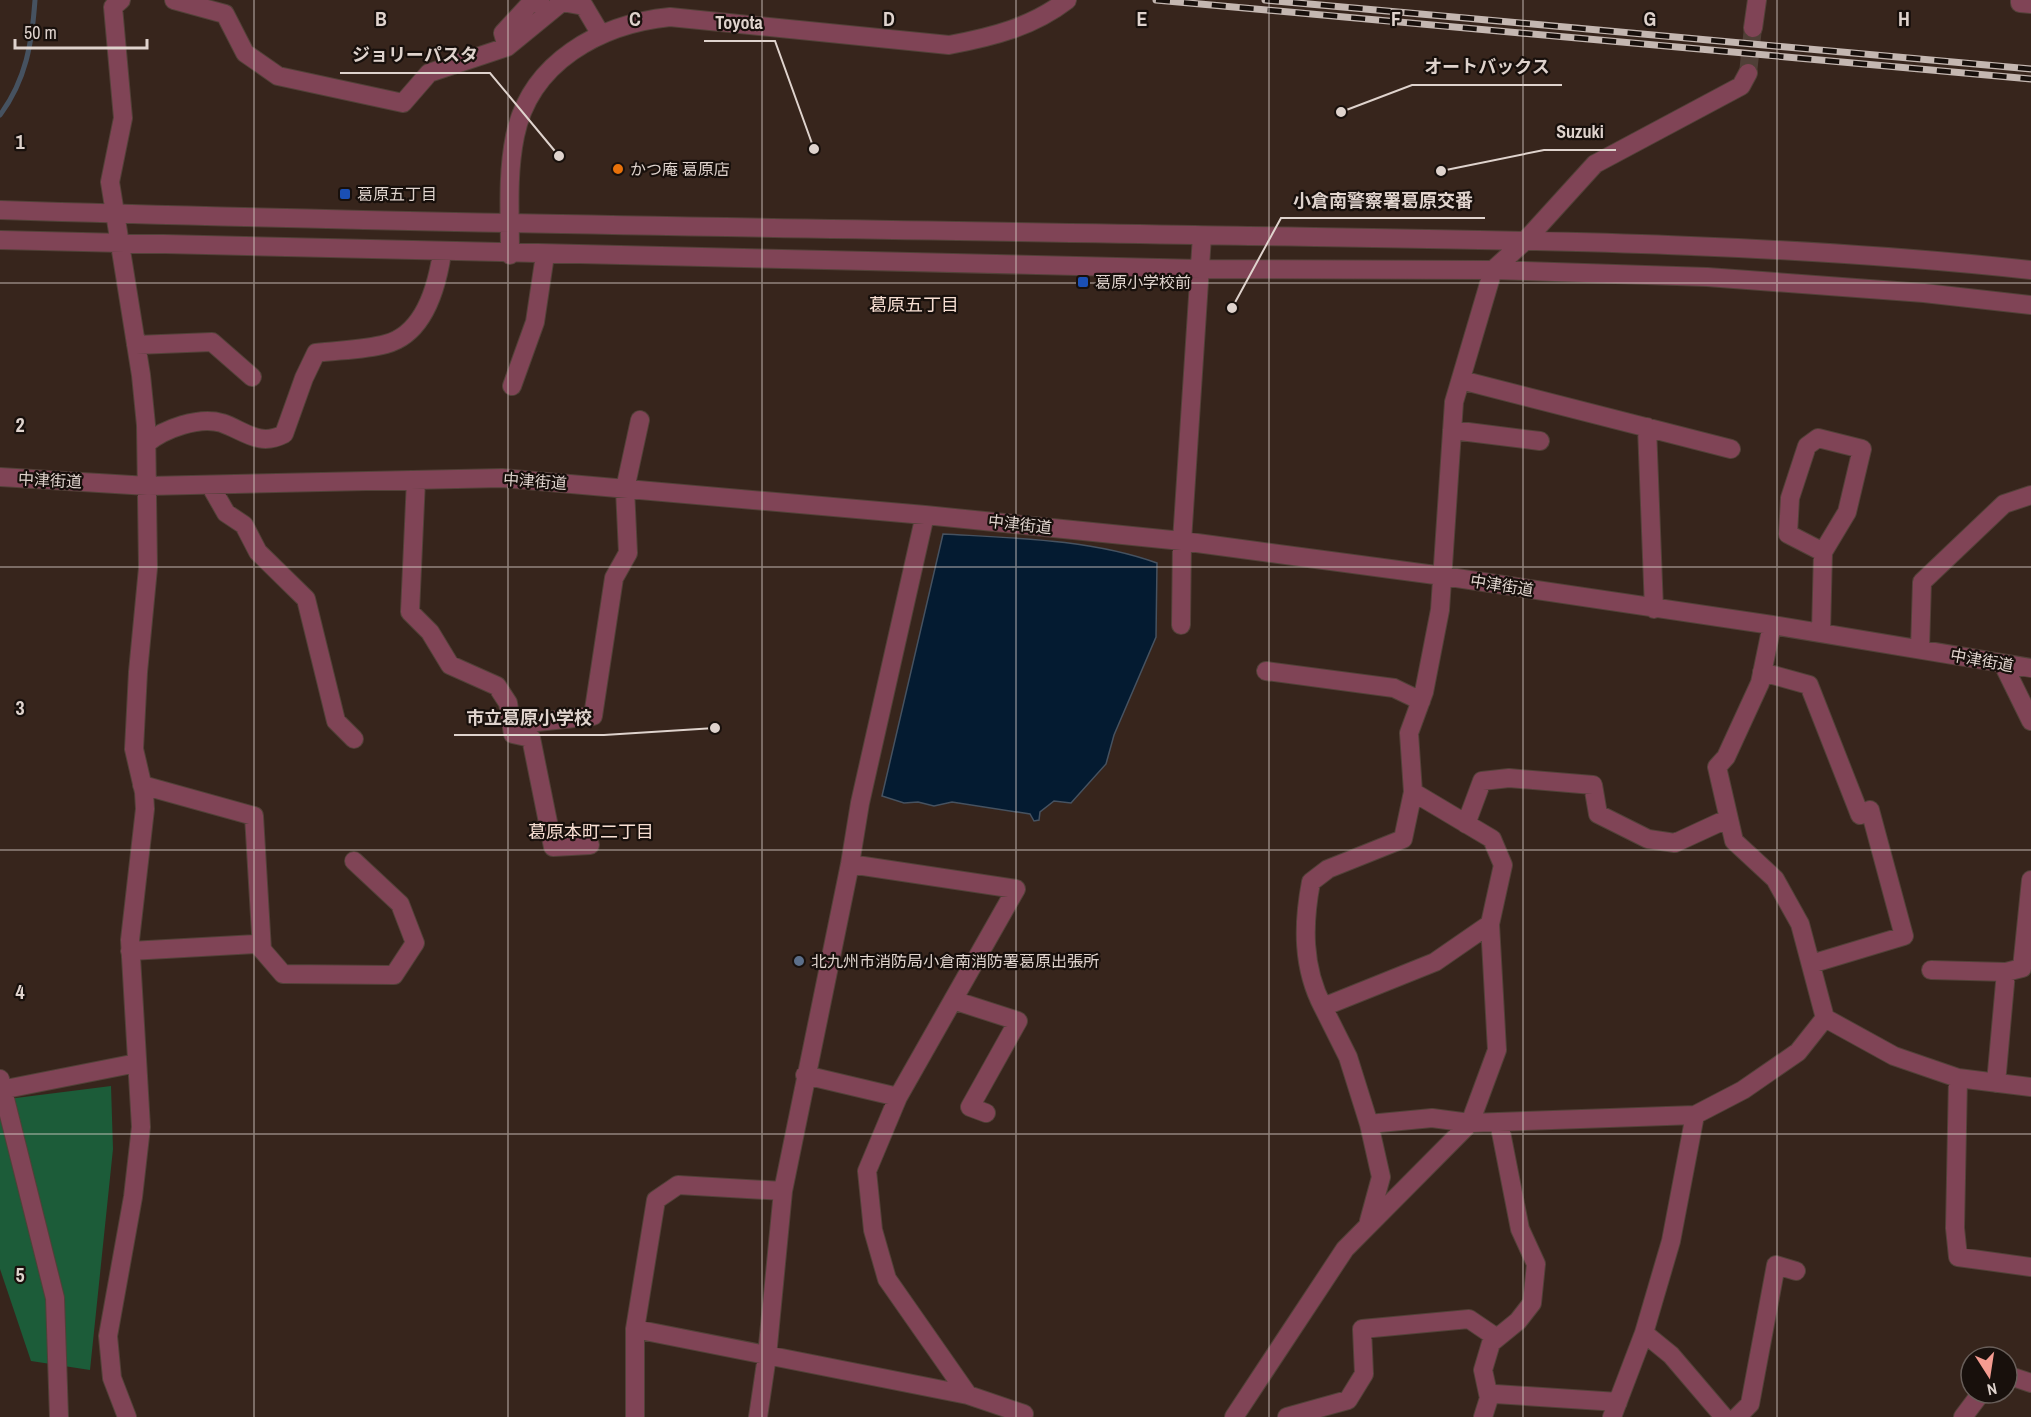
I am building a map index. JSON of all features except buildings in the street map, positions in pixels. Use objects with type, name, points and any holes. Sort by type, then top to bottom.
[{"type":"street","points":[[121,0],[113,7],[123,117],[110,182],[136,345],[147,443],[148,486],[148,568],[138,672],[134,749],[145,810],[130,951],[141,1127],[133,1197],[108,1336],[112,1378],[127,1417]]},
{"type":"street","points":[[174,0],[225,14],[245,53],[278,76],[403,103],[429,73],[507,46],[562,2],[584,6],[600,33]]},
{"type":"street","points":[[507,46],[503,33],[529,6],[540,0]]},
{"type":"street","points":[[510,255],[509,179],[515,135],[527,101],[546,72],[572,50],[600,33],[642,20],[670,17],[949,45],[984,39],[1020,28],[1053,11],[1067,0]]},
{"type":"street","points":[[1753,28],[1757,0]]},
{"type":"street","points":[[2020,0],[2020,3],[2031,4]]},
{"type":"street","points":[[1366,1228],[1377,1199],[1381,1177],[1369,1124],[1348,1057],[1315,992],[1303,938],[1311,882],[1328,869],[1403,839],[1413,792],[1409,733],[1421,701],[1440,610],[1454,402],[1494,270],[1526,240],[1595,164],[1741,86],[1748,73]]},
{"type":"street","points":[[0,210],[1202,236],[1526,240],[1926,259],[2031,270]]},
{"type":"street","points":[[1181,625],[1182,541],[1202,236]]},
{"type":"street","points":[[0,240],[510,255],[1199,269],[1494,270],[1707,277],[1924,293],[2031,305]]},
{"type":"street","points":[[147,443],[159,433],[190,424],[219,422],[256,438],[271,440],[284,434],[304,378],[316,353],[388,344],[403,336],[417,323],[437,283],[442,253]]},
{"type":"street","points":[[512,386],[536,322],[545,255]]},
{"type":"street","points":[[136,345],[212,342],[252,377]]},
{"type":"street","points":[[1461,380],[1731,449]]},
{"type":"street","points":[[537,722],[593,716],[614,578],[628,553],[625,489],[640,420]]},
{"type":"street","points":[[1647,427],[1654,609]]},
{"type":"street","points":[[1452,430],[1540,441]]},
{"type":"street","points":[[1821,633],[1823,552],[1847,512],[1862,448],[1818,438],[1807,446],[1790,498],[1788,534],[1823,552]]},
{"type":"street","name":"中津街道","points":[[0,477],[148,486],[501,478],[925,515],[1182,541],[1443,576],[1772,625],[2031,669]]},
{"type":"street","points":[[416,480],[410,612],[430,632],[450,665],[498,686],[508,703],[513,734],[531,738],[553,847],[590,845]]},
{"type":"street","points":[[210,485],[226,513],[244,525],[258,552],[306,599],[336,721],[354,739]]},
{"type":"street","points":[[1920,649],[1922,582],[2004,504],[2031,495]]},
{"type":"street","points":[[758,1417],[767,1356],[783,1191],[850,864],[860,803],[925,515]]},
{"type":"street","points":[[1772,625],[1760,683],[1726,757],[1717,766],[1727,819],[1734,841],[1775,879],[1800,924],[1825,1018],[1893,1056],[1958,1078],[2031,1087]]},
{"type":"street","points":[[2003,664],[2031,721]]},
{"type":"street","points":[[1266,671],[1394,688],[1421,701]]},
{"type":"street","points":[[1762,672],[1809,685],[1860,815],[1870,810],[1904,936],[1811,964]]},
{"type":"street","points":[[1466,824],[1482,781],[1509,778],[1593,784],[1598,814],[1648,839],[1675,843],[1727,819]]},
{"type":"street","points":[[142,785],[254,816],[262,950]]},
{"type":"street","points":[[1234,1417],[1345,1249],[1470,1123],[1497,1050],[1490,924],[1503,865],[1492,839],[1413,792]]},
{"type":"street","points":[[130,951],[257,944],[283,974],[394,975],[415,943],[400,904],[354,861]]},
{"type":"street","points":[[850,864],[1016,889],[898,1096],[867,1171],[873,1230],[887,1280],[968,1395]]},
{"type":"street","points":[[1930,970],[2006,972],[2022,968],[2031,880]]},
{"type":"street","points":[[1323,1006],[1435,962],[1490,924]]},
{"type":"street","points":[[1996,1083],[2006,972]]},
{"type":"street","points":[[953,1000],[1018,1021],[970,1107],[986,1113]]},
{"type":"street","points":[[1369,1124],[1432,1119],[1470,1123],[1695,1115],[1743,1090],[1798,1053],[1825,1018]]},
{"type":"street","points":[[59,1417],[55,1298],[1,1084],[137,1063]]},
{"type":"street","points":[[805,1075],[898,1096]]},
{"type":"street","points":[[1958,1078],[1955,1228],[1958,1257],[2031,1267]]},
{"type":"street","points":[[1495,1394],[1615,1410],[1644,1333],[1671,1241],[1695,1115]]},
{"type":"street","points":[[1483,1417],[1489,1398],[1483,1370],[1491,1342],[1518,1321],[1532,1303],[1536,1264],[1520,1229],[1499,1122]]},
{"type":"street","points":[[635,1417],[635,1329],[656,1200],[678,1185],[783,1191]]},
{"type":"street","points":[[1737,1417],[1750,1404],[1776,1265],[1796,1271]]},
{"type":"street","points":[[1287,1417],[1348,1400],[1364,1374],[1362,1329],[1469,1320],[1497,1338]]},
{"type":"street","points":[[635,1329],[968,1395],[1024,1414],[1023,1417]]},
{"type":"street","points":[[1644,1333],[1671,1355],[1724,1417]]},
{"type":"green space","points":[[111,1086],[113,1149],[90,1370],[31,1361],[0,1269],[0,1100]]},
{"type":"water","points":[[943,534],[1079,544],[1157,563],[1156,637],[1114,735],[1106,764],[1071,803],[1054,801],[1040,812],[1039,820],[1034,821],[1030,814],[952,802],[934,806],[918,802],[904,803],[882,796]]},
{"type":"waterway","points":[[0,115],[22,75],[32,31],[35,0]]},
{"type":"tunnel","points":[[1748,73],[1753,28]]},
{"type":"railway","points":[[1156,0],[2031,79]]},
{"type":"railway","points":[[1265,0],[2031,69]]},
{"type":"place","name":"オートバックス","points":[[1341,112]]},
{"type":"place","name":"Toyota","points":[[814,149]]},
{"type":"place","name":"ジョリーパスタ","points":[[559,156]]},
{"type":"place","name":"かつ庵 葛原店","points":[[618,169]]},
{"type":"place","name":"Suzuki","points":[[1441,171]]},
{"type":"place","name":"葛原五丁目","points":[[345,194]]},
{"type":"place","name":"葛原小学校前","points":[[1083,282]]},
{"type":"place","name":"小倉南警察署葛原交番","points":[[1232,308]]},
{"type":"place","name":"市立葛原小学校","points":[[715,728]]},
{"type":"place","name":"北九州市消防局小倉南消防署葛原出張所","points":[[799,961]]},
{"type":"district","name":"葛原五丁目","points":[[914,305]]},
{"type":"district","name":"葛原本町二丁目","points":[[591,832]]}]
